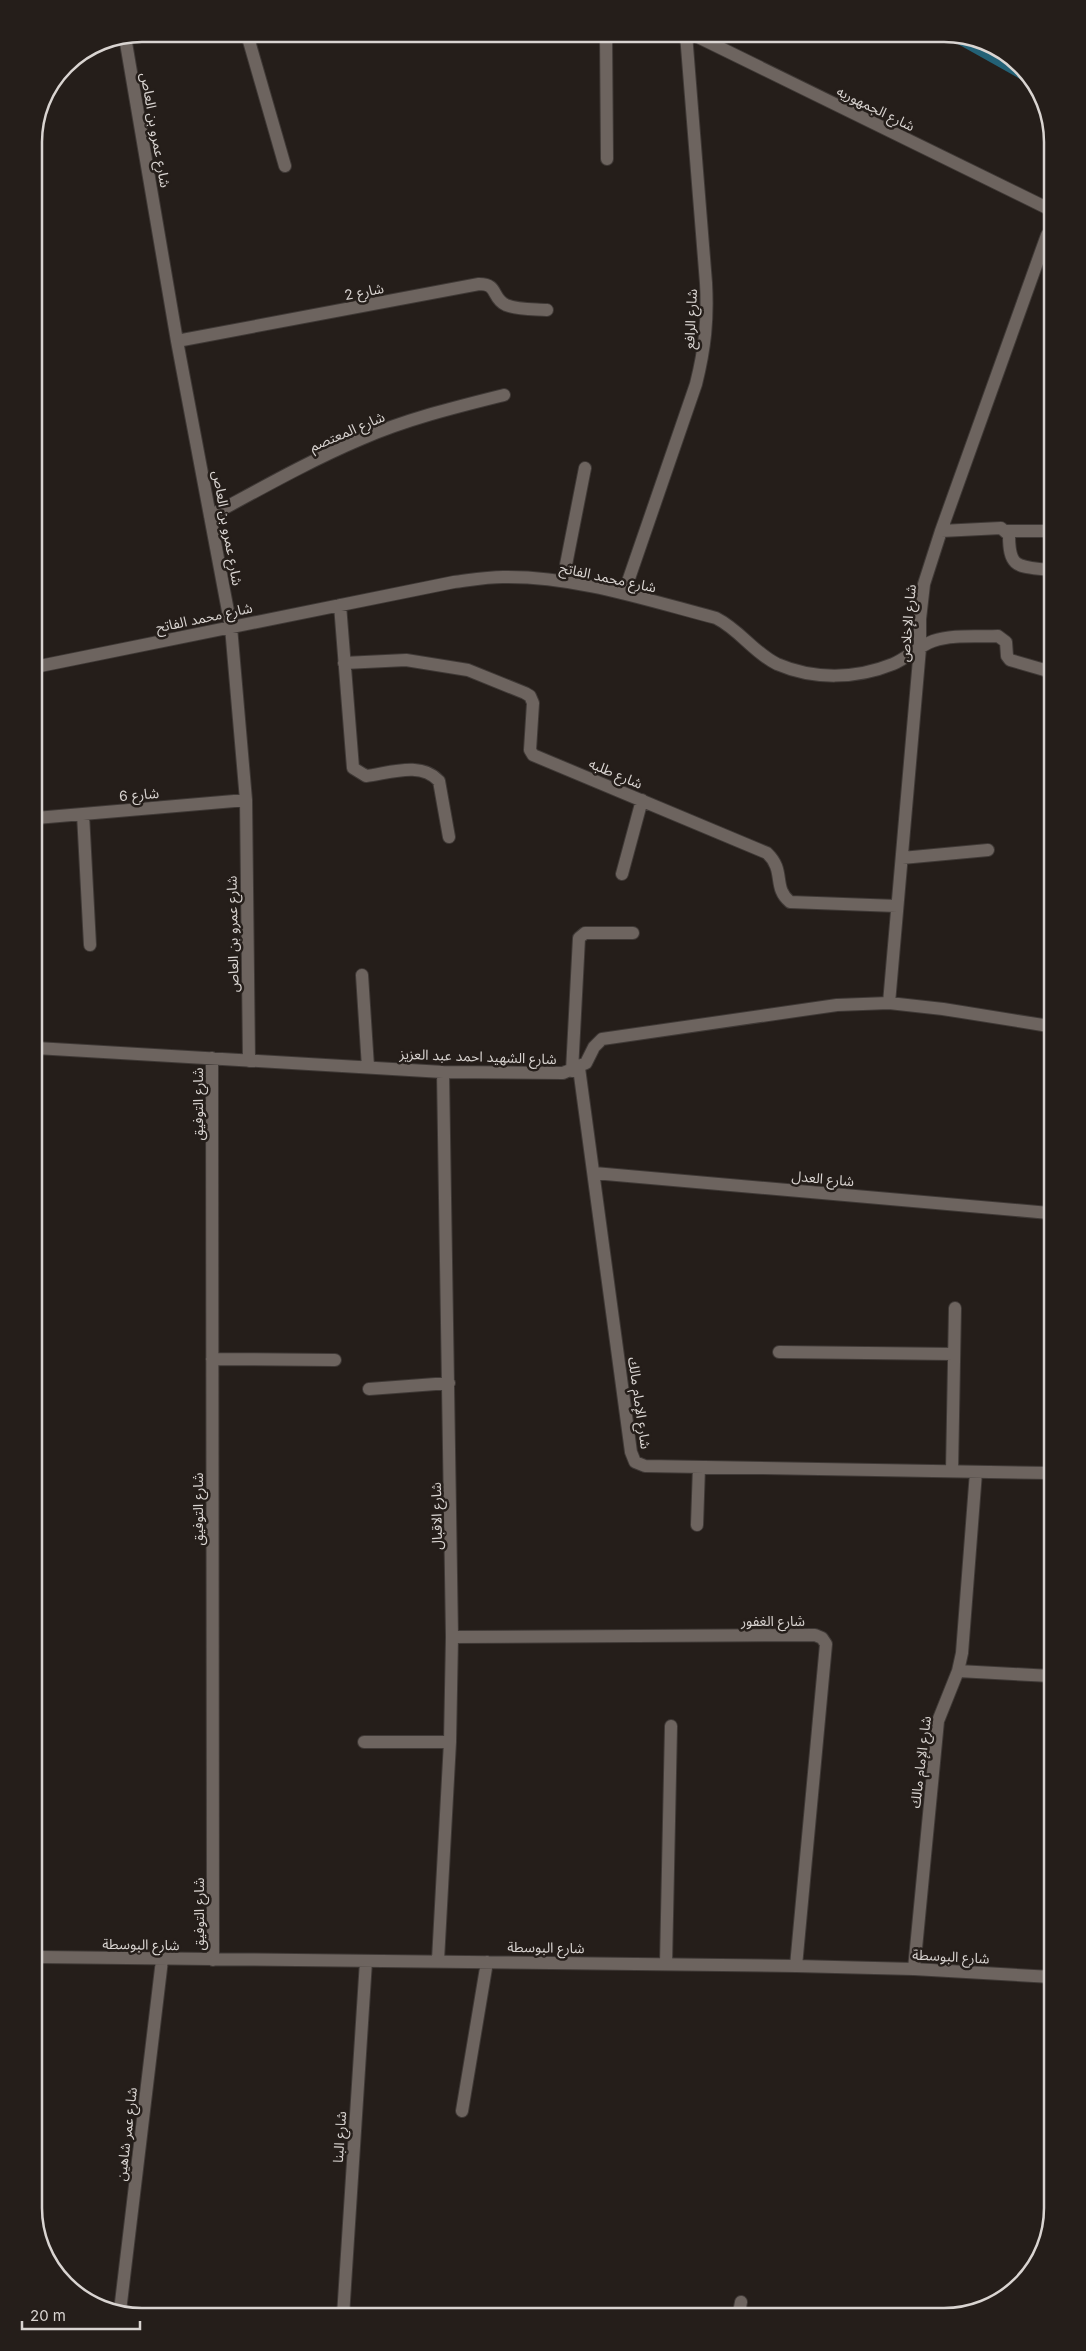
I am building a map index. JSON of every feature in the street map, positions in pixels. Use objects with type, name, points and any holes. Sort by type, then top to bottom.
[{"type":"street","points":[[249,42],[285,166]]},
{"type":"street","points":[[606,43],[607,159]]},
{"type":"street","name":"شارع الرافع","points":[[624,593],[696,384],[705,351],[708,317],[706,283],[687,43]]},
{"type":"street","name":"شارع الجمهوريه","points":[[710,43],[1044,207]]},
{"type":"street","name":"شارع عمرو بن العاص","points":[[126,44],[177,341],[231,627],[246,800],[249,1060]]},
{"type":"street","name":"شارع الإخلاص","points":[[889,1003],[924,584],[940,532],[1044,243]]},
{"type":"street","name":"شارع 2","points":[[177,341],[479,284],[489,285],[494,289],[497,298],[504,304],[512,307],[547,310]]},
{"type":"street","name":"شارع المعتصم","points":[[210,516],[295,470],[362,439],[432,414],[504,395]]},
{"type":"street","points":[[563,580],[585,468]]},
{"type":"street","points":[[940,532],[996,528],[1006,531],[1044,531]]},
{"type":"street","points":[[1006,531],[1009,535],[1009,555],[1014,562],[1028,567],[1044,569]]},
{"type":"street","name":"شارع محمد الفاتح","points":[[43,665],[454,582],[493,578],[563,580],[624,593],[716,618],[730,625],[751,646],[776,663],[804,674],[835,677],[865,673],[894,664],[920,648],[942,639],[998,636],[1006,642],[1007,656],[1010,660],[1044,670]]},
{"type":"street","points":[[340,605],[353,768],[366,776],[417,769],[433,775],[439,781],[449,837]]},
{"type":"street","name":"شارع طلبه","points":[[344,663],[406,660],[468,670],[525,693],[530,696],[533,703],[530,750],[533,755],[767,853],[778,867],[780,890],[790,902],[898,906]]},
{"type":"street","name":"شارع 6","points":[[43,817],[246,800]]},
{"type":"street","points":[[622,874],[642,800]]},
{"type":"street","points":[[83,814],[90,945]]},
{"type":"street","points":[[902,858],[988,850]]},
{"type":"street","name":"شارع الإمام مالك","points":[[633,933],[585,933],[579,938],[575,1070],[594,1173],[632,1457],[640,1465],[1044,1473]]},
{"type":"street","points":[[362,975],[368,1067]]},
{"type":"street","points":[[575,1070],[586,1063],[594,1047],[602,1039],[828,1006],[889,1003],[943,1009],[1044,1025]]},
{"type":"street","name":"شارع الشهيد احمد عبد العزيز","points":[[43,1048],[443,1072],[563,1073],[575,1070]]},
{"type":"street","name":"شارع التوفيق","points":[[212,1058],[213,1960]]},
{"type":"street","name":"شارع الاقبال","points":[[438,1960],[450,1742],[452,1637],[443,1072]]},
{"type":"street","name":"شارع العدل","points":[[594,1173],[1044,1212]]},
{"type":"street","points":[[952,1471],[955,1308]]},
{"type":"street","points":[[779,1352],[954,1354]]},
{"type":"street","points":[[212,1359],[335,1360]]},
{"type":"street","points":[[369,1389],[449,1383]]},
{"type":"street","points":[[697,1525],[699,1467]]},
{"type":"street","name":"شارع الإمام مالك","points":[[914,1969],[938,1721],[958,1671],[962,1653],[976,1472]]},
{"type":"street","name":"شارع الغفور","points":[[452,1637],[815,1635],[822,1638],[826,1644],[796,1966]]},
{"type":"street","points":[[958,1671],[1044,1676]]},
{"type":"street","points":[[666,1964],[671,1726]]},
{"type":"street","points":[[364,1742],[450,1742]]},
{"type":"street","name":"شارع البوسطة","points":[[42,1957],[162,1960],[438,1960],[796,1966],[914,1969],[1044,1977]]},
{"type":"street","name":"شارع عمر شاهين","points":[[121,2306],[162,1960]]},
{"type":"street","name":"شارع البنا","points":[[343,2308],[366,1961]]},
{"type":"street","points":[[462,2110],[487,1962]]},
{"type":"water","points":[[957,44],[982,50],[993,56],[1004,63],[1021,79]]}]
